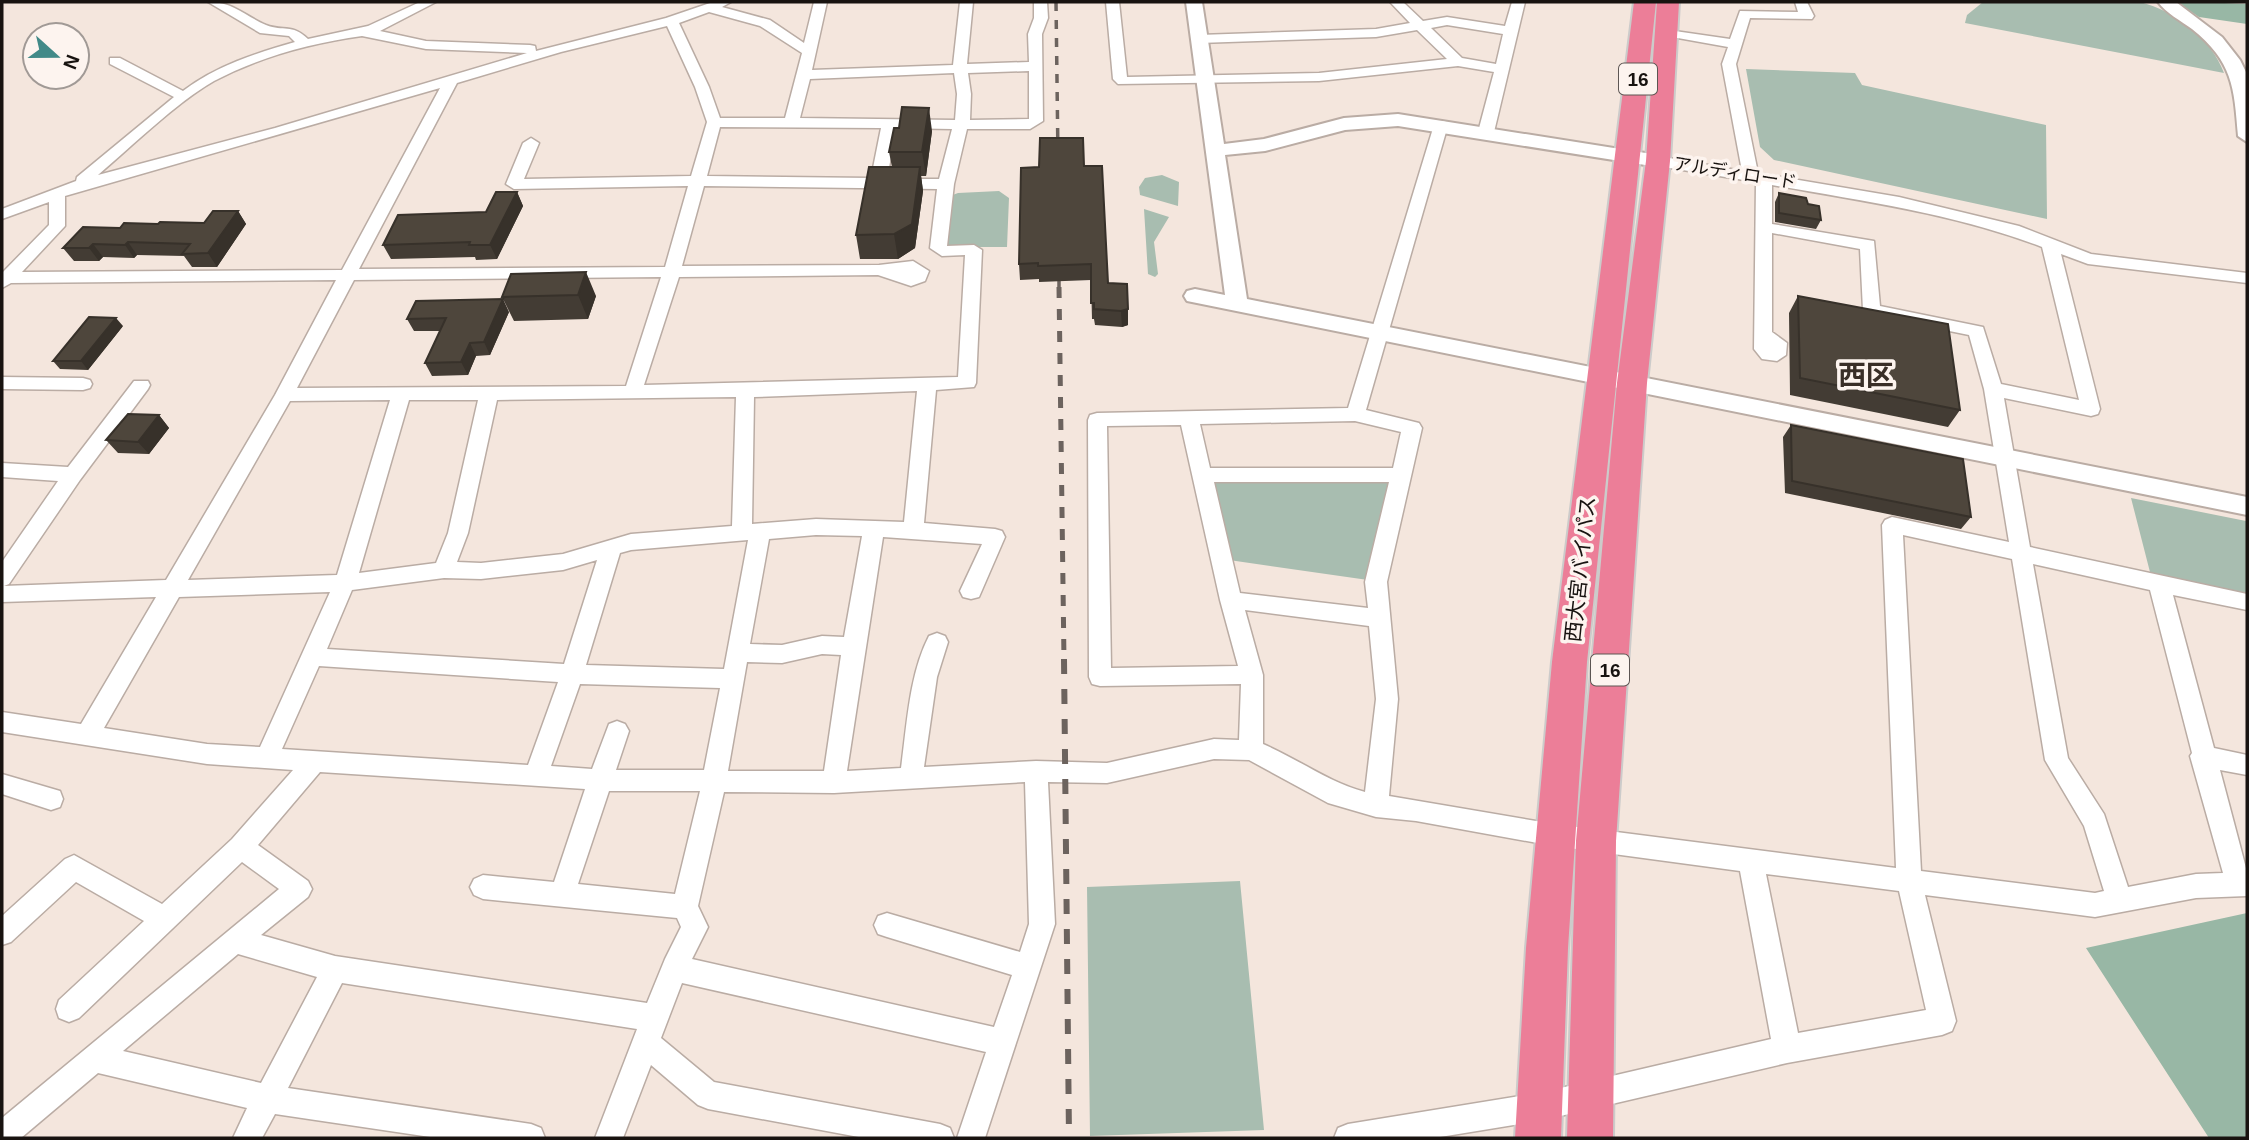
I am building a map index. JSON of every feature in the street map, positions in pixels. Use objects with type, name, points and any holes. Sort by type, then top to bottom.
[{"type":"highway","name":"西大宮バイパス","points":[[1590,1138],[1596,841],[1616,379],[1630,155],[1645,2]]},
{"type":"highway","name":"西大宮バイパス","points":[[1539,1123],[1554,835],[1616,379],[1658,161],[1668,2]]},
{"type":"street","points":[[215,2],[265,30],[293,32],[304,43]]},
{"type":"street","points":[[76,186],[208,79],[264,55],[382,25],[430,2]]},
{"type":"street","points":[[2,214],[76,186],[281,131],[556,49],[671,21],[725,2]]},
{"type":"street","points":[[709,8],[745,2]]},
{"type":"street","points":[[792,122],[821,2]]},
{"type":"street","points":[[4,280],[348,273],[879,270],[913,265],[938,248],[946,184],[962,124],[964,94],[960,67],[966,2]]},
{"type":"street","points":[[714,122],[1030,125],[1036,121],[1035,34],[1041,18],[1041,2]]},
{"type":"street","points":[[1112,2],[1120,79],[1319,77],[1458,62],[1501,69]]},
{"type":"street","points":[[1194,2],[1237,303]]},
{"type":"street","points":[[1396,2],[1458,62]]},
{"type":"street","points":[[1486,132],[1518,2]]},
{"type":"street","points":[[1763,334],[1763,227],[1757,179],[1729,64],[1745,14],[1807,16],[1801,2]]},
{"type":"street","points":[[2166,2],[2213,40],[2233,63],[2242,88],[2247,136]]},
{"type":"street","points":[[709,8],[765,23],[809,52]]},
{"type":"street","points":[[633,392],[672,271],[714,122],[702,87],[671,21]]},
{"type":"street","points":[[1199,39],[1376,33],[1447,21],[1511,31]]},
{"type":"street","points":[[360,31],[426,45],[482,49],[556,49]]},
{"type":"street","points":[[1666,32],[1735,44]]},
{"type":"street","points":[[115,61],[184,97]]},
{"type":"street","points":[[803,75],[1036,66]]},
{"type":"street","points":[[87,736],[284,395],[452,79]]},
{"type":"street","name":"アルディロード","points":[[1217,150],[1265,145],[1364,121],[1398,120],[1441,125],[1630,155],[1757,179],[1781,180],[1899,202],[2013,230],[2088,259],[2247,278]]},
{"type":"street","points":[[878,182],[890,123]]},
{"type":"street","points":[[1355,414],[1441,125]]},
{"type":"street","points":[[531,143],[514,184],[697,181],[946,184]]},
{"type":"street","points":[[4,280],[57,226],[57,193]]},
{"type":"street","points":[[1763,227],[1868,245],[1872,310],[1978,331],[1993,389],[2057,760],[2095,822],[2120,902]]},
{"type":"street","points":[[1993,389],[2091,410],[2050,244]]},
{"type":"street","points":[[284,395],[745,391],[967,383],[974,250],[942,251],[938,248]]},
{"type":"street","points":[[1195,296],[2247,506]]},
{"type":"street","points":[[2,383],[83,384]]},
{"type":"street","points":[[913,530],[927,384]]},
{"type":"street","points":[[2,578],[73,475],[141,385]]},
{"type":"street","points":[[609,1138],[674,968],[695,926],[685,906],[715,782],[738,653],[751,533],[745,391]]},
{"type":"street","points":[[267,757],[345,583],[402,392]]},
{"type":"street","points":[[443,570],[458,533],[489,394]]},
{"type":"street","points":[[1252,675],[1100,677],[1097,420],[1355,414],[1412,428],[1376,582],[1377,618],[1387,699],[1376,806]]},
{"type":"street","points":[[1189,418],[1231,600],[1252,675],[1251,750]]},
{"type":"street","points":[[2,470],[73,475]]},
{"type":"street","points":[[1202,475],[1402,475]]},
{"type":"street","points":[[1348,1138],[1539,1123],[1591,1095],[1787,1049],[1942,1021],[1909,880],[1892,525],[2247,602]]},
{"type":"street","points":[[2,594],[345,583],[443,570],[481,571],[563,562],[631,542],[816,527],[913,530],[995,537],[971,591]]},
{"type":"street","points":[[834,782],[853,647],[874,528]]},
{"type":"street","points":[[536,775],[572,674],[611,549]]},
{"type":"street","points":[[2,722],[207,754],[601,780],[834,782],[1036,772],[1107,773],[1214,749],[1251,750],[1279,762],[1311,783],[1336,795],[1376,806],[1416,810],[1596,841],[2095,905],[2196,886],[2243,884],[2202,756],[2159,584]]},
{"type":"street","points":[[1231,600],[1377,618]]},
{"type":"street","points":[[911,778],[926,677],[937,642]]},
{"type":"street","points":[[738,653],[782,654],[822,645],[853,647]]},
{"type":"street","points":[[313,657],[572,674],[732,679]]},
{"type":"street","points":[[562,895],[617,731]]},
{"type":"street","points":[[2202,756],[2247,765]]},
{"type":"street","points":[[69,1009],[241,847],[317,760]]},
{"type":"street","points":[[971,1138],[1042,924],[1036,772]]},
{"type":"street","points":[[2,784],[51,799]]},
{"type":"street","points":[[2,1136],[234,940],[299,889],[241,847]]},
{"type":"street","points":[[1751,860],[1787,1049]]},
{"type":"street","points":[[2,933],[74,867],[164,919]]},
{"type":"street","points":[[483,887],[685,906]]},
{"type":"street","points":[[887,925],[1028,967]]},
{"type":"street","points":[[234,940],[335,969],[650,1030],[708,1095],[940,1138]]},
{"type":"street","points":[[674,968],[1002,1042]]},
{"type":"street","points":[[247,1138],[335,969]]},
{"type":"street","points":[[94,1058],[269,1100],[531,1138]]},
{"type":"green space","points":[[1983,2],[2140,2],[2166,12],[2191,28],[2210,48],[2224,73],[1965,23],[1967,15]]},
{"type":"green space","points":[[2178,3],[2247,4],[2247,24],[2199,17]]},
{"type":"green space","points":[[1746,69],[1855,73],[1862,85],[2046,125],[2047,219],[1774,160],[1760,147]]},
{"type":"green space","points":[[1162,175],[1179,182],[1178,206],[1140,195],[1139,187],[1145,178]]},
{"type":"green space","points":[[999,191],[1009,198],[1007,247],[949,247],[944,243],[950,196],[958,193]]},
{"type":"green space","points":[[1144,209],[1169,217],[1154,242],[1158,274],[1155,277],[1148,274]]},
{"type":"green space","points":[[1218,477],[1392,479],[1368,580],[1229,560],[1214,484]]},
{"type":"green space","points":[[2131,498],[2246,521],[2247,597],[2151,576]]},
{"type":"green space","points":[[1240,881],[1264,1130],[1090,1136],[1087,887]]},
{"type":"green space","points":[[2247,913],[2247,1138],[2209,1138],[2086,948]]},
{"type":"building","points":[[902,107],[929,108],[922,152],[889,152],[894,128],[899,128]]},
{"type":"building","points":[[1040,138],[1083,138],[1084,166],[1102,166],[1108,283],[1127,284],[1128,309],[1094,309],[1094,303],[1091,303],[1091,264],[1019,264],[1021,168],[1039,167]]},
{"type":"building","points":[[869,167],[920,167],[912,224],[894,234],[856,235]]},
{"type":"building","points":[[496,192],[517,192],[490,245],[469,245],[470,242],[383,245],[398,215],[486,212]]},
{"type":"building","points":[[1779,193],[1806,198],[1808,204],[1819,206],[1821,220],[1779,213]]},
{"type":"building","points":[[213,211],[238,211],[208,253],[182,254],[190,244],[128,242],[125,245],[93,244],[89,248],[63,248],[83,227],[120,228],[124,223],[204,223]]},
{"type":"building","points":[[586,272],[578,295],[502,297],[511,274]]},
{"type":"building","points":[[1798,296],[1948,324],[1960,410],[1800,378]]},
{"type":"building","points":[[503,299],[484,342],[470,343],[461,362],[425,363],[446,318],[407,319],[416,301]]},
{"type":"building","points":[[89,317],[116,318],[81,361],[53,361]]},
{"type":"building","points":[[128,414],[159,415],[138,442],[106,440]]},
{"type":"building","points":[[1791,425],[1963,459],[1971,517],[1792,481]]},
{"type":"railway","points":[[1056,2],[1058,158]]},
{"type":"railway","points":[[1059,263],[1059,287]]},
{"type":"railway","points":[[1059,287],[1064,660]]},
{"type":"railway","points":[[1064,659],[1069,1138]]},
{"type":"district","name":"西区","points":[[1866,375]]}]
